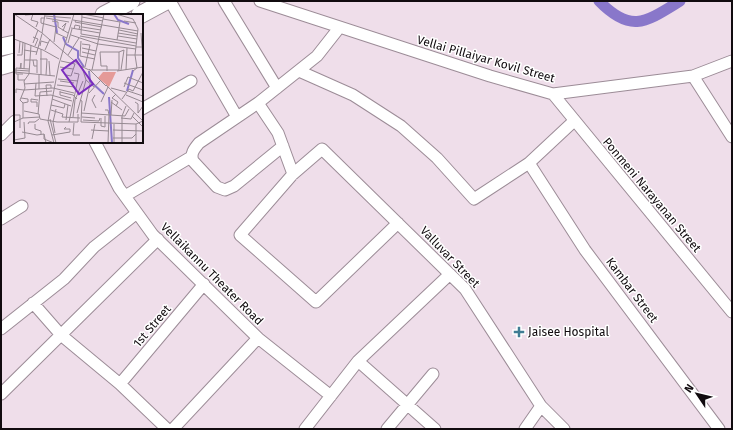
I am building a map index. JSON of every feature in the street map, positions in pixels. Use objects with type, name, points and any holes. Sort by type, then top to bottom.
[{"type":"main road","points":[[106,14],[131,1]]},
{"type":"main road","points":[[142,14],[166,1]]},
{"type":"main road","points":[[1,47],[14,44]]},
{"type":"main road","points":[[1,66],[14,62]]},
{"type":"street","points":[[170,1],[237,116]]},
{"type":"street","points":[[224,1],[277,88]]},
{"type":"street","name":"Vellai Pillaiyar Kovil Street","points":[[260,1],[339,28],[553,94],[693,76],[732,61]]},
{"type":"street","points":[[124,196],[191,157],[199,143],[258,103],[317,56],[339,28]]},
{"type":"street","points":[[298,71],[353,95],[401,126],[437,158],[474,199],[529,163],[574,121]]},
{"type":"street","points":[[693,76],[732,137]]},
{"type":"street","points":[[143,108],[191,81]]},
{"type":"street","name":"Ponmeni Narayanan Street","points":[[553,94],[732,312]]},
{"type":"street","points":[[258,103],[278,133],[294,174],[240,235],[316,302],[398,223]]},
{"type":"street","points":[[1,135],[14,122]]},
{"type":"street","name":"Vellaikannu Theater Road","points":[[96,143],[124,196],[158,239],[258,338],[173,429]]},
{"type":"street","points":[[191,157],[217,187],[225,190],[234,186],[283,146]]},
{"type":"street","name":"Valluvar Street","points":[[294,174],[322,149],[465,288],[542,406],[564,429]]},
{"type":"street","name":"Kambar Street","points":[[529,163],[586,250],[719,429]]},
{"type":"street","points":[[1,220],[22,206]]},
{"type":"street","points":[[1,329],[64,279],[94,247],[137,213]]},
{"type":"street","points":[[1,394],[158,239]]},
{"type":"street","points":[[305,429],[358,361],[450,274]]},
{"type":"street","name":"1st Street","points":[[120,384],[204,284]]},
{"type":"street","points":[[33,303],[61,335],[120,384],[168,429]]},
{"type":"street","points":[[258,338],[331,396]]},
{"type":"street","points":[[358,361],[435,429]]},
{"type":"street","points":[[387,429],[433,374]]},
{"type":"street","points":[[525,429],[542,406]]},
{"type":"waterway","points":[[599,1],[620,18],[630,21],[648,19],[680,1]]},
{"type":"place","name":"Jaisee Hospital","points":[[519,332]]}]
